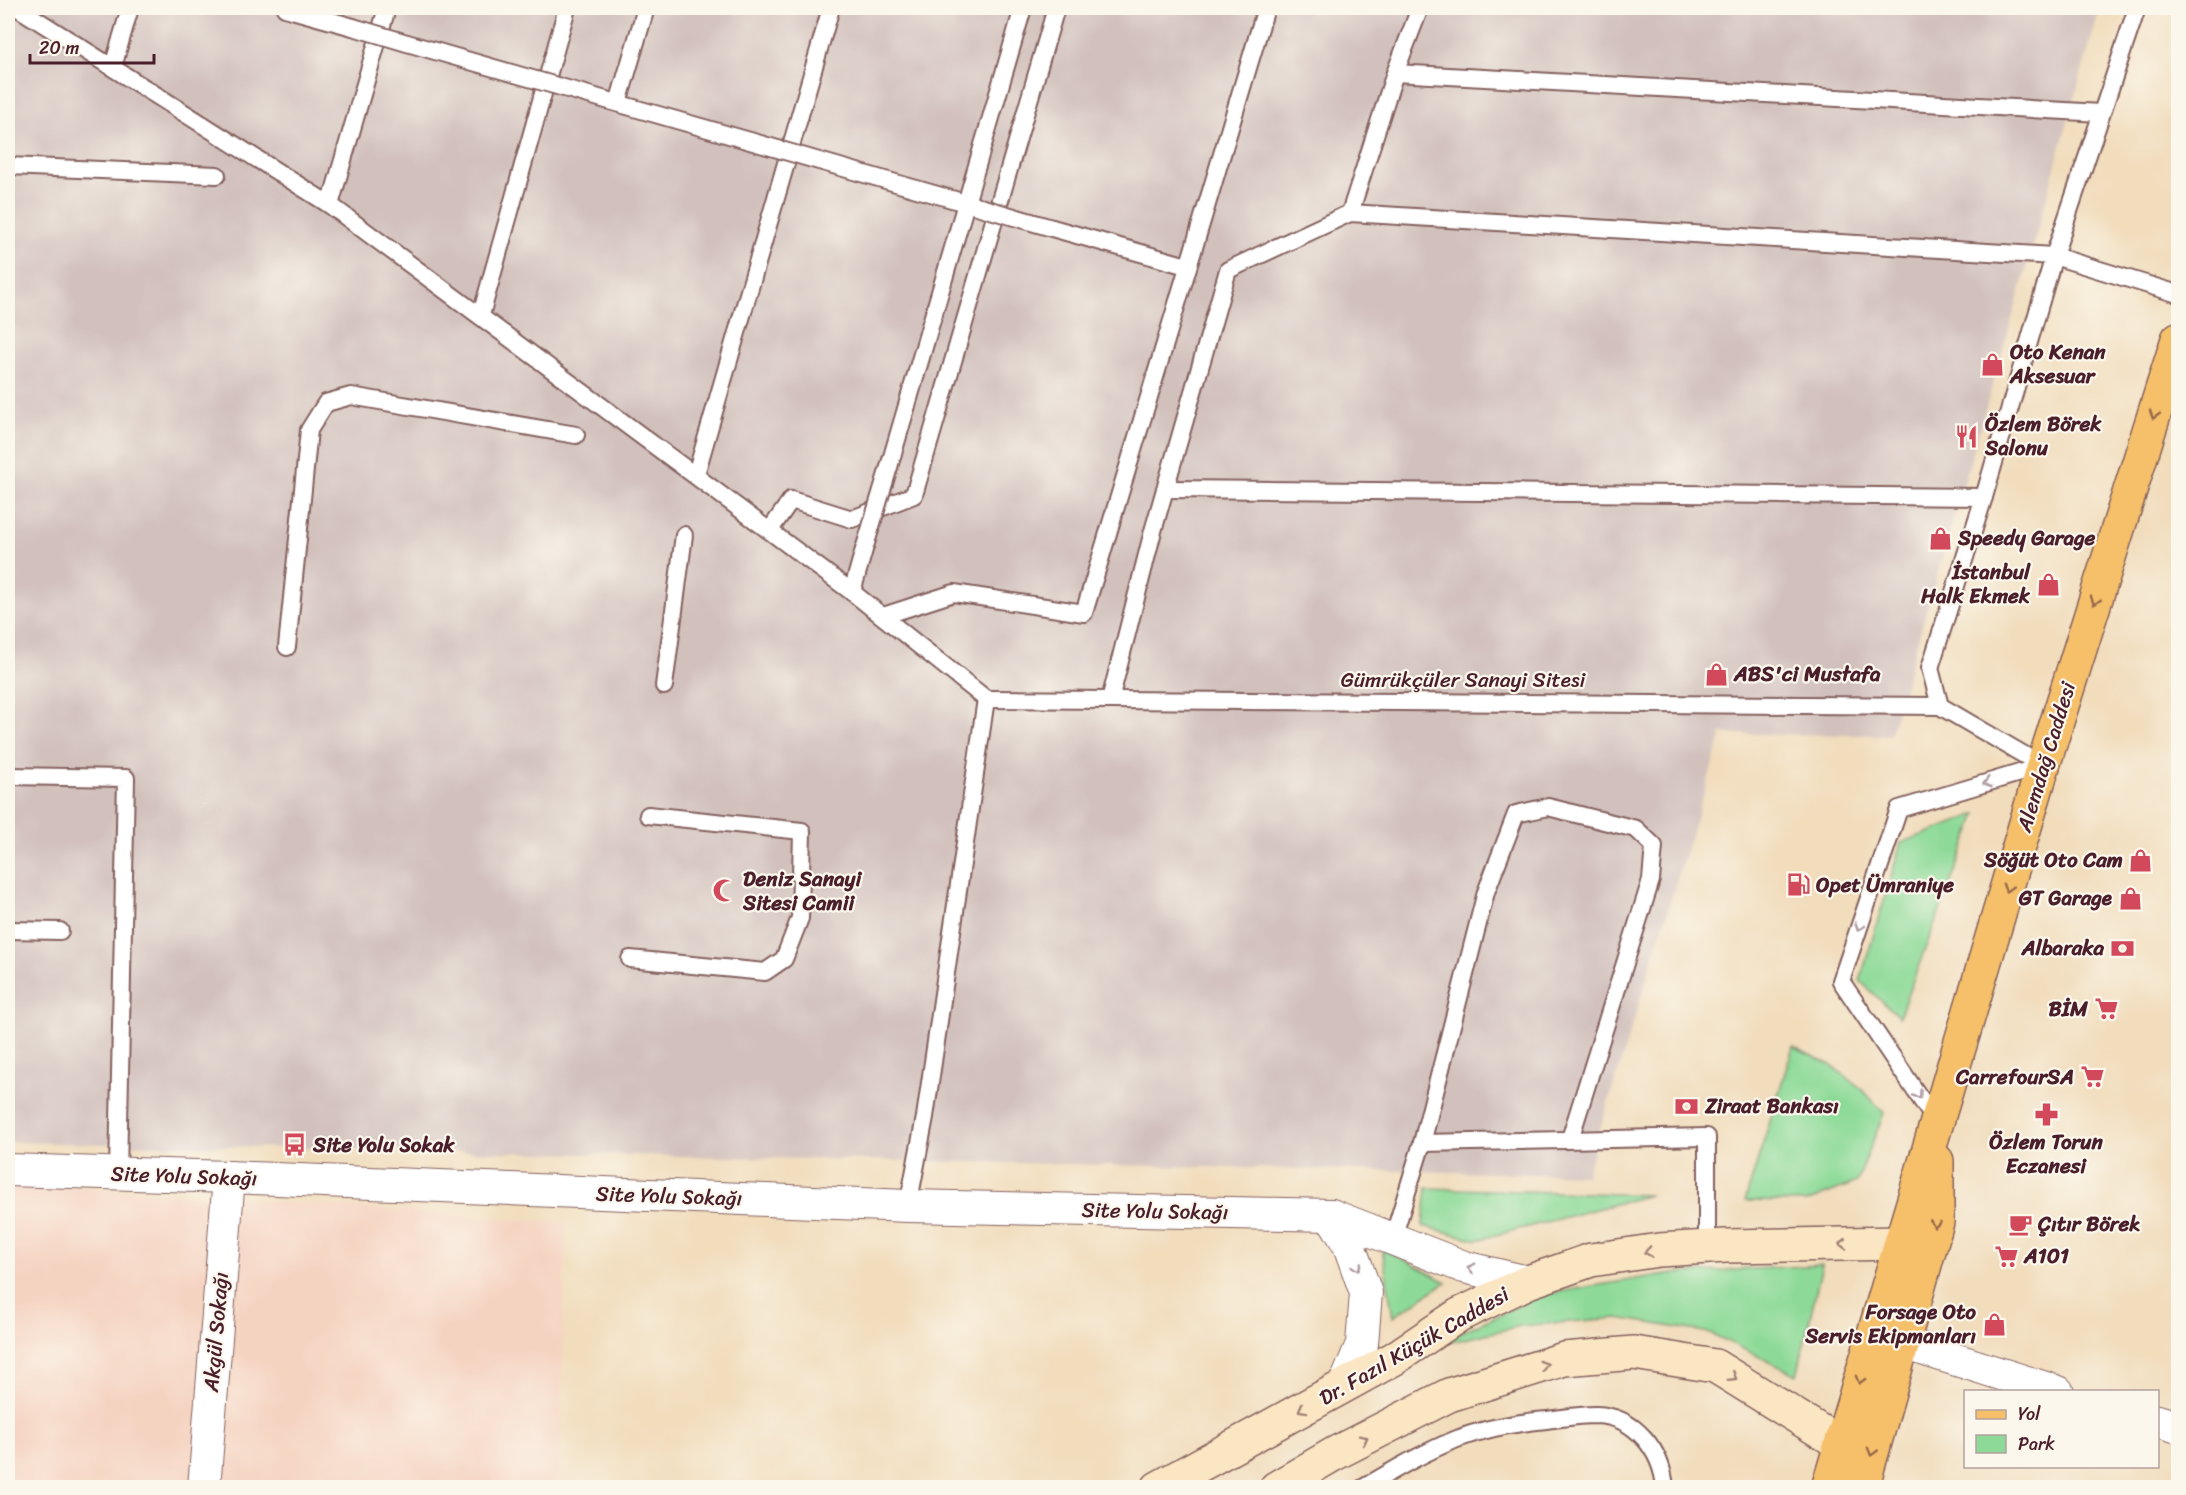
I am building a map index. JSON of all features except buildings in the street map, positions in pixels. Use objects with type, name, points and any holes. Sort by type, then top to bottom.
[{"type":"main road","name":"Alemdağ Caddesi","points":[[1828,1488],[1841,1444],[1889,1339],[1901,1243],[2043,766],[2178,339]]},
{"type":"main road","points":[[1862,1488],[1889,1339],[1936,1222],[1937,1123]]},
{"type":"main road","name":"Dr. Fazıl Küçük Caddesi","points":[[1158,1488],[1395,1358],[1459,1315],[1527,1282],[1592,1260],[1659,1250],[1707,1247],[1901,1243]]},
{"type":"main road","points":[[1276,1488],[1334,1454],[1449,1395],[1564,1359],[1634,1353],[1714,1366],[1841,1444]]},
{"type":"street","name":"Site Yolu Sokağı","points":[[8,1170],[229,1177],[908,1206],[1331,1215],[1464,1267],[1527,1282]]},
{"type":"street","name":"Akgül Sokağı","points":[[204,1488],[229,1177]]},
{"type":"street","points":[[1331,1215],[1349,1245],[1366,1293],[1362,1344],[1345,1385]]},
{"type":"street","points":[[1889,1339],[2052,1390]]},
{"type":"street","points":[[2159,1422],[2178,1427]]},
{"type":"lane","points":[[18,8],[330,205],[696,474],[883,616],[986,699],[925,1117],[908,1206]]},
{"type":"lane","points":[[113,67],[130,8]]},
{"type":"lane","points":[[330,205],[387,8]]},
{"type":"lane","points":[[481,315],[567,8]]},
{"type":"lane","points":[[618,104],[646,8]]},
{"type":"lane","points":[[696,474],[831,8]]},
{"type":"lane","points":[[852,592],[889,467],[973,205],[1023,8]]},
{"type":"lane","points":[[770,530],[791,500],[852,519],[914,495],[1056,8]]},
{"type":"lane","points":[[883,616],[954,593],[1084,613],[1266,8]]},
{"type":"lane","points":[[1350,213],[1395,73],[1420,8]]},
{"type":"lane","points":[[2043,766],[1940,706],[1930,668],[1984,497],[2054,256],[2137,8]]},
{"type":"lane","points":[[295,9],[618,104],[1188,266]]},
{"type":"lane","points":[[1395,73],[2101,113]]},
{"type":"lane","points":[[8,166],[217,175]]},
{"type":"lane","points":[[1110,700],[1166,489],[1228,270],[1350,213],[2054,256],[2178,294]]},
{"type":"lane","points":[[287,646],[309,430],[326,403],[351,396],[576,435]]},
{"type":"lane","points":[[1166,489],[1984,497]]},
{"type":"lane","points":[[664,686],[684,535]]},
{"type":"lane","name":"Gümrükçüler Sanayi Sitesi","points":[[986,699],[1940,706]]},
{"type":"lane","points":[[1937,1123],[1841,981],[1899,809],[2043,766]]},
{"type":"lane","points":[[8,776],[126,778],[118,1173]]},
{"type":"lane","points":[[1393,1238],[1422,1143],[1486,892],[1516,814],[1548,807],[1636,829],[1654,846],[1651,880],[1570,1139]]},
{"type":"lane","points":[[630,959],[765,972],[784,959],[800,918],[802,831],[648,815]]},
{"type":"lane","points":[[8,930],[60,931]]},
{"type":"lane","points":[[1422,1143],[1707,1137],[1707,1247]]},
{"type":"lane","points":[[1363,1488],[1426,1452],[1459,1438],[1502,1425],[1598,1415],[1617,1419],[1635,1429],[1649,1442],[1658,1458],[1665,1488]]},
{"type":"shaded area","points":[[8,8],[2100,8],[2021,288],[1890,735],[1722,734],[1586,1175],[8,1142]]},
{"type":"shaded area","points":[[8,1182],[566,1223],[559,1487],[8,1487]]},
{"type":"green space","points":[[1977,814],[1899,1017],[1860,981],[1901,843]]},
{"type":"green space","points":[[1793,1047],[1829,1064],[1861,1088],[1884,1113],[1857,1182],[1806,1202],[1745,1201]]},
{"type":"green space","points":[[1427,1188],[1650,1195],[1477,1240],[1423,1226]]},
{"type":"green space","points":[[1382,1248],[1446,1282],[1393,1317]]},
{"type":"green space","points":[[1822,1265],[1797,1375],[1710,1333],[1618,1318],[1520,1326],[1426,1348],[1545,1294],[1667,1274]]},
{"type":"place","name":"Oto Kenan Aksesuar","points":[[1992,364]]},
{"type":"place","name":"Özlem Börek Salonu","points":[[1967,436]]},
{"type":"place","name":"Speedy Garage","points":[[1940,538]]},
{"type":"place","name":"İstanbul Halk Ekmek","points":[[2048,584]]},
{"type":"place","name":"ABS'ci Mustafa","points":[[1716,674]]},
{"type":"place","name":"Söğüt Oto Cam","points":[[2141,860]]},
{"type":"place","name":"Opet Ümraniye","points":[[1798,885]]},
{"type":"place","name":"Deniz Sanayi Sitesi Camii","points":[[725,891]]},
{"type":"place","name":"GT Garage","points":[[2130,898]]},
{"type":"place","name":"Albaraka","points":[[2122,948]]},
{"type":"place","name":"BİM","points":[[2106,1009]]},
{"type":"place","name":"CarrefourSA","points":[[2092,1077]]},
{"type":"place","name":"Ziraat Bankası","points":[[1687,1106]]},
{"type":"place","name":"Özlem Torun Eczanesi","points":[[2046,1114]]},
{"type":"place","name":"Site Yolu Sokak","points":[[295,1145]]},
{"type":"place","name":"Çıtır Börek","points":[[2020,1224]]},
{"type":"place","name":"A101","points":[[2006,1256]]},
{"type":"place","name":"Forsage Oto Servis Ekipmanları","points":[[1994,1324]]}]
